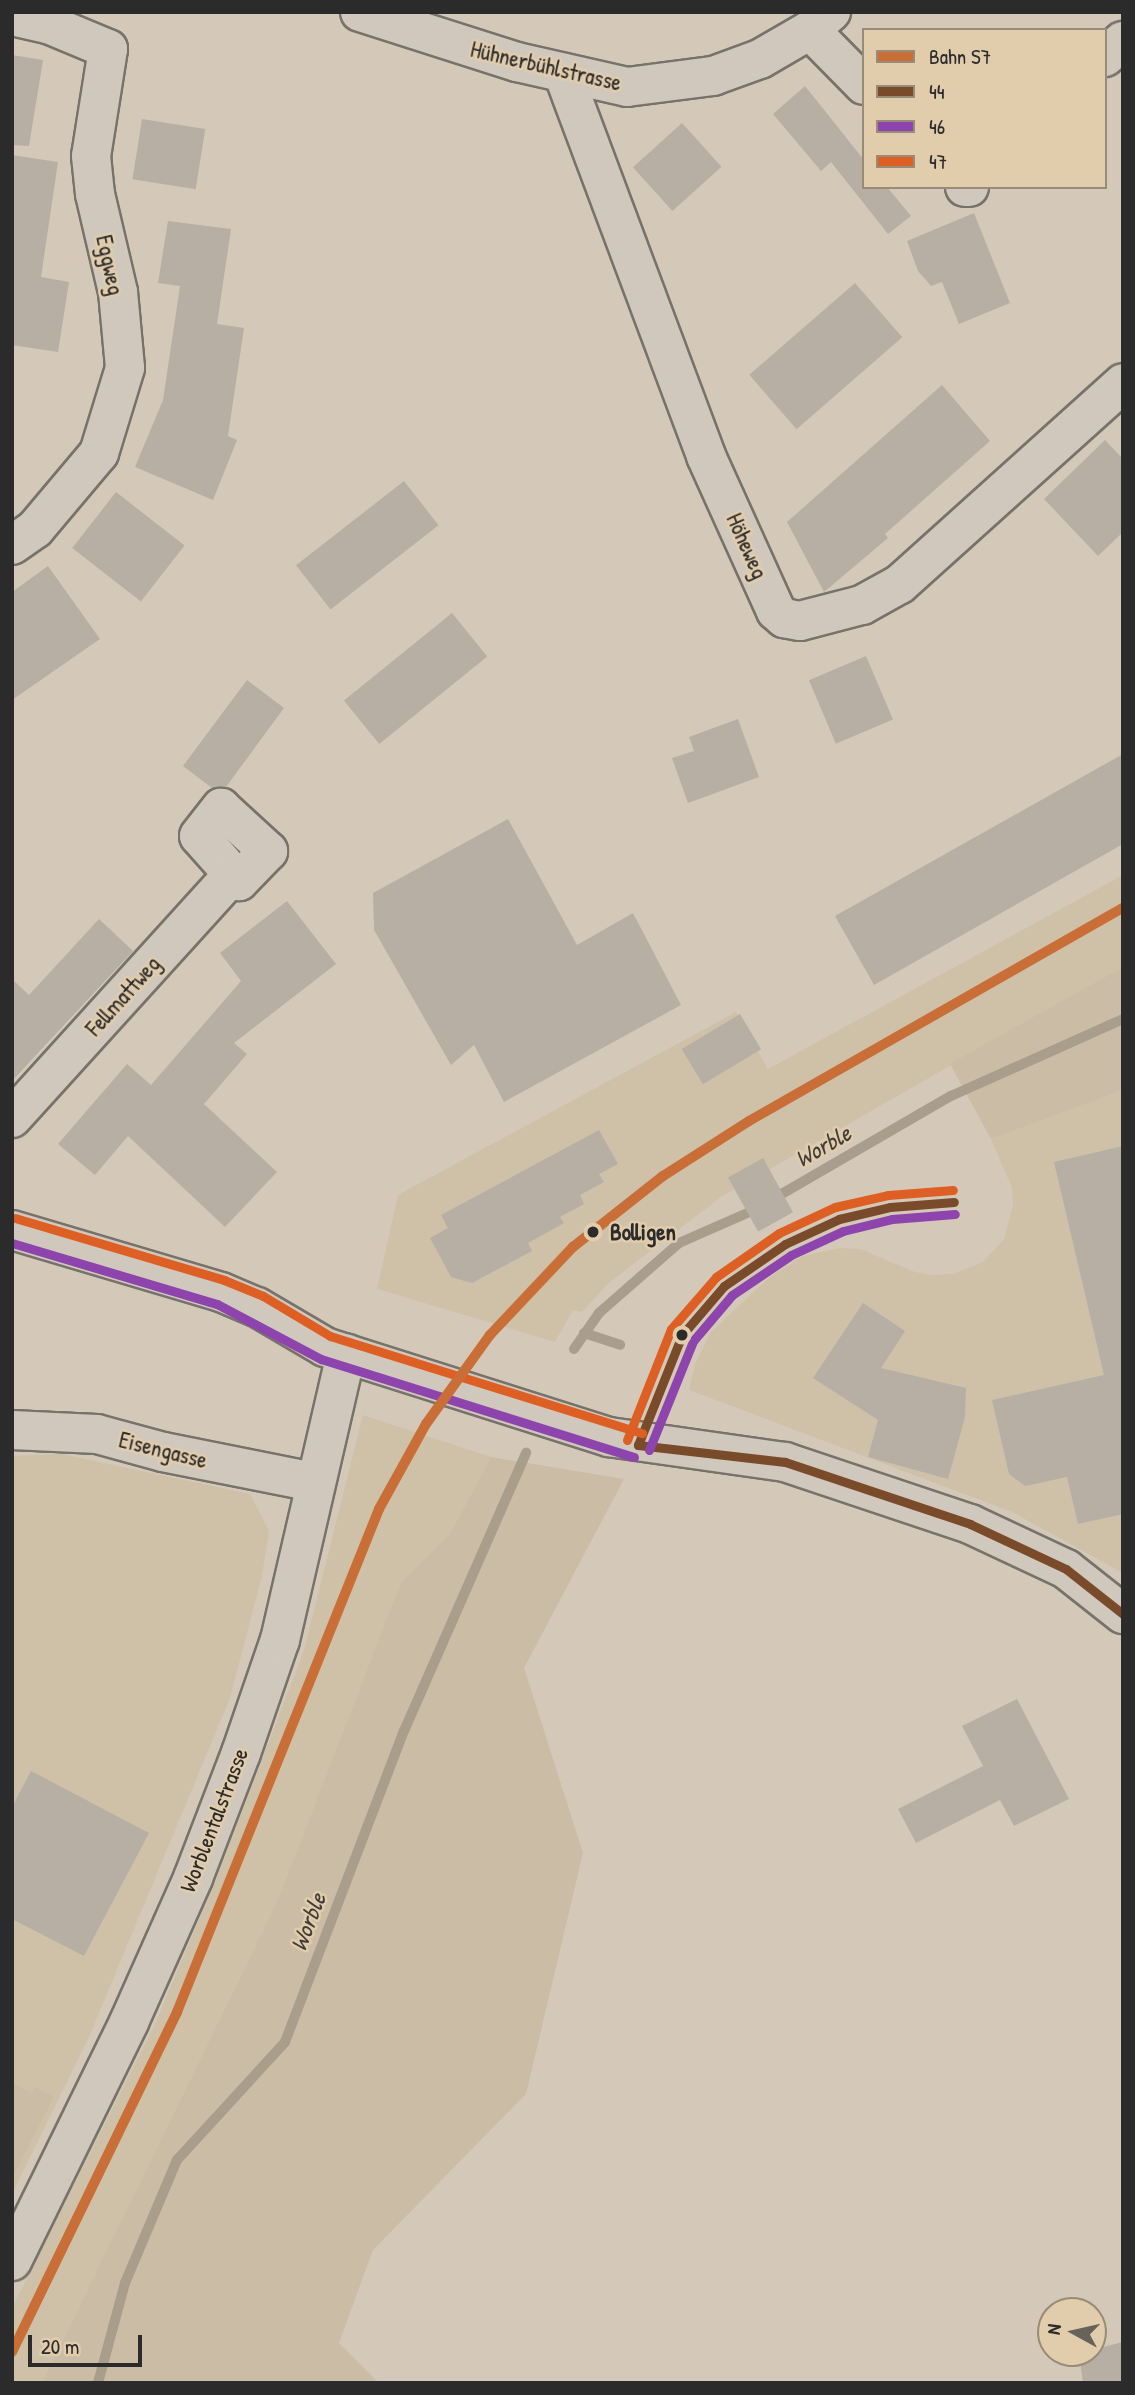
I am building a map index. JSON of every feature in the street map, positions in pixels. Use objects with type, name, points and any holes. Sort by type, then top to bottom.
[{"type":"street","name":"Hühnerbühlstrasse","points":[[360,12],[564,73],[627,87],[713,76],[760,59],[821,21],[862,82]]},
{"type":"street","name":"Eggweg","points":[[12,16],[48,23],[108,48],[92,156],[95,194],[117,292],[125,368],[99,453],[35,529],[12,545]]},
{"type":"street","points":[[1107,55],[1123,41]]},
{"type":"street","name":"Höheweg","points":[[564,73],[706,456],[776,611],[784,618],[800,621],[881,597],[1123,383]]},
{"type":"street","name":"Fellmattweg","points":[[12,1118],[233,874]]},
{"type":"street","points":[[12,1230],[239,1298],[317,1343],[609,1437],[638,1445],[774,1460],[970,1524],[1066,1569],[1123,1614]]},
{"type":"street","name":"Worblentalstrasse","points":[[12,2261],[129,2022],[202,1853],[279,1640],[313,1482],[346,1353]]},
{"type":"street","name":"Eisengasse","points":[[12,1430],[97,1434],[163,1452],[313,1482]]},
{"type":"shaded area","points":[[1123,875],[1123,967],[721,1197],[610,1282],[582,1312],[573,1310],[555,1342],[377,1289],[398,1195],[736,1012],[768,1069]]},
{"type":"shaded area","points":[[1123,967],[1123,1090],[991,1139],[950,1064]]},
{"type":"shaded area","points":[[1123,1090],[1123,1573],[1012,1512],[689,1390],[695,1364],[711,1332],[770,1277],[803,1256],[840,1248],[860,1249],[915,1272],[933,1275],[953,1274],[983,1262],[1004,1239],[1013,1205],[1012,1188],[991,1139]]},
{"type":"shaded area","points":[[363,1415],[491,1457],[450,1534],[401,1582],[277,1902],[42,2383],[12,2383],[12,2308],[154,2026],[217,1877],[304,1650]]},
{"type":"shaded area","points":[[62,1454],[250,1494],[269,1531],[262,1576],[230,1698],[89,2037],[12,2194],[12,1456]]},
{"type":"shaded area","points":[[491,1457],[624,1479],[524,1668],[583,1853],[526,2094],[373,2250],[339,2343],[379,2383],[42,2383],[277,1902],[401,1582],[450,1534]]},
{"type":"shaded area","points":[[12,2083],[32,2093],[35,2087],[54,2097],[12,2178]]},
{"type":"building","points":[[12,55],[43,60],[29,146],[12,145]]},
{"type":"building","points":[[805,86],[862,157],[862,189],[889,189],[911,216],[888,234],[831,162],[821,171],[773,114]]},
{"type":"building","points":[[142,119],[205,129],[196,189],[132,179]]},
{"type":"building","points":[[682,123],[721,167],[672,211],[633,167]]},
{"type":"building","points":[[12,155],[58,162],[41,277],[69,282],[58,352],[12,345]]},
{"type":"building","points":[[974,213],[1010,303],[959,324],[942,282],[931,286],[918,271],[907,241]]},
{"type":"building","points":[[168,221],[231,229],[217,324],[244,328],[228,436],[237,440],[213,500],[135,467],[163,400],[180,286],[158,283]]},
{"type":"building","points":[[855,283],[902,337],[797,429],[749,375]]},
{"type":"building","points":[[942,385],[990,441],[885,534],[888,538],[824,592],[787,522]]},
{"type":"building","points":[[1105,440],[1123,459],[1123,532],[1098,556],[1044,499]]},
{"type":"building","points":[[404,481],[438,525],[331,609],[296,565]]},
{"type":"building","points":[[116,492],[185,546],[141,602],[72,548]]},
{"type":"building","points":[[48,566],[100,639],[12,700],[12,592]]},
{"type":"building","points":[[452,613],[487,657],[379,744],[344,700]]},
{"type":"building","points":[[866,656],[893,720],[836,744],[809,680]]},
{"type":"building","points":[[247,680],[284,708],[226,787],[212,788],[183,766]]},
{"type":"building","points":[[738,719],[759,777],[688,803],[672,758],[694,751],[689,737]]},
{"type":"building","points":[[1123,754],[1123,844],[874,985],[835,916]]},
{"type":"building","points":[[508,819],[577,945],[633,913],[681,1005],[504,1102],[474,1045],[451,1065],[374,930],[373,893]]},
{"type":"building","points":[[287,901],[336,964],[234,1043],[247,1054],[204,1104],[277,1172],[225,1227],[128,1136],[95,1175],[58,1144],[127,1064],[151,1085],[241,981],[220,953]]},
{"type":"building","points":[[99,919],[133,951],[12,1081],[12,979],[29,995]]},
{"type":"building","points":[[740,1014],[761,1049],[703,1084],[682,1049]]},
{"type":"building","points":[[599,1130],[618,1164],[599,1174],[604,1182],[580,1195],[584,1204],[560,1217],[564,1223],[528,1243],[532,1251],[472,1283],[451,1277],[430,1238],[448,1228],[441,1215]]},
{"type":"building","points":[[1123,1146],[1123,1514],[1078,1524],[1067,1477],[1025,1486],[1009,1474],[992,1400],[1104,1375],[1054,1162]]},
{"type":"building","points":[[763,1158],[793,1212],[758,1232],[728,1177]]},
{"type":"building","points":[[863,1303],[905,1331],[881,1368],[966,1388],[965,1417],[948,1479],[868,1457],[878,1420],[813,1378]]},
{"type":"building","points":[[1017,1699],[1069,1799],[1014,1826],[1000,1800],[916,1843],[898,1809],[983,1766],[962,1726]]},
{"type":"building","points":[[31,1771],[149,1833],[84,1956],[12,1919],[12,1807]]},
{"type":"building","points":[[1123,2342],[1123,2383],[1083,2383],[1081,2367],[1107,2367],[1107,2346]]},
{"type":"waterway","name":"Worble","points":[[574,1349],[599,1313],[679,1243],[754,1210],[951,1096],[1123,1019]]},
{"type":"waterway","points":[[584,1333],[620,1345]]},
{"type":"waterway","name":"Worble","points":[[98,2383],[125,2283],[177,2160],[285,2042],[404,1731],[526,1453]]},
{"type":"rail line","name":"S7","points":[[12,2352],[177,2012],[379,1509],[426,1424],[490,1335],[573,1247],[663,1176],[749,1121],[1123,908]]},
{"type":"transit line","name":"47","points":[[627,1440],[671,1329],[716,1277],[779,1233],[835,1207],[888,1195],[953,1190]]},
{"type":"transit line","name":"44","points":[[638,1445],[682,1335],[724,1286],[785,1244],[839,1219],[890,1207],[954,1202]]},
{"type":"transit line","name":"46","points":[[649,1450],[693,1341],[732,1295],[791,1255],[843,1231],[892,1219],[955,1214]]},
{"type":"transit line","name":"47","points":[[15,1218],[224,1280],[263,1296],[330,1336],[642,1433]]},
{"type":"transit line","name":"46","points":[[12,1243],[217,1304],[321,1359],[634,1457]]},
{"type":"transit line","name":"44","points":[[638,1445],[785,1462],[970,1524],[1066,1569],[1123,1614]]},
{"type":"place","name":"Bolligen","points":[[593,1232]]}]
